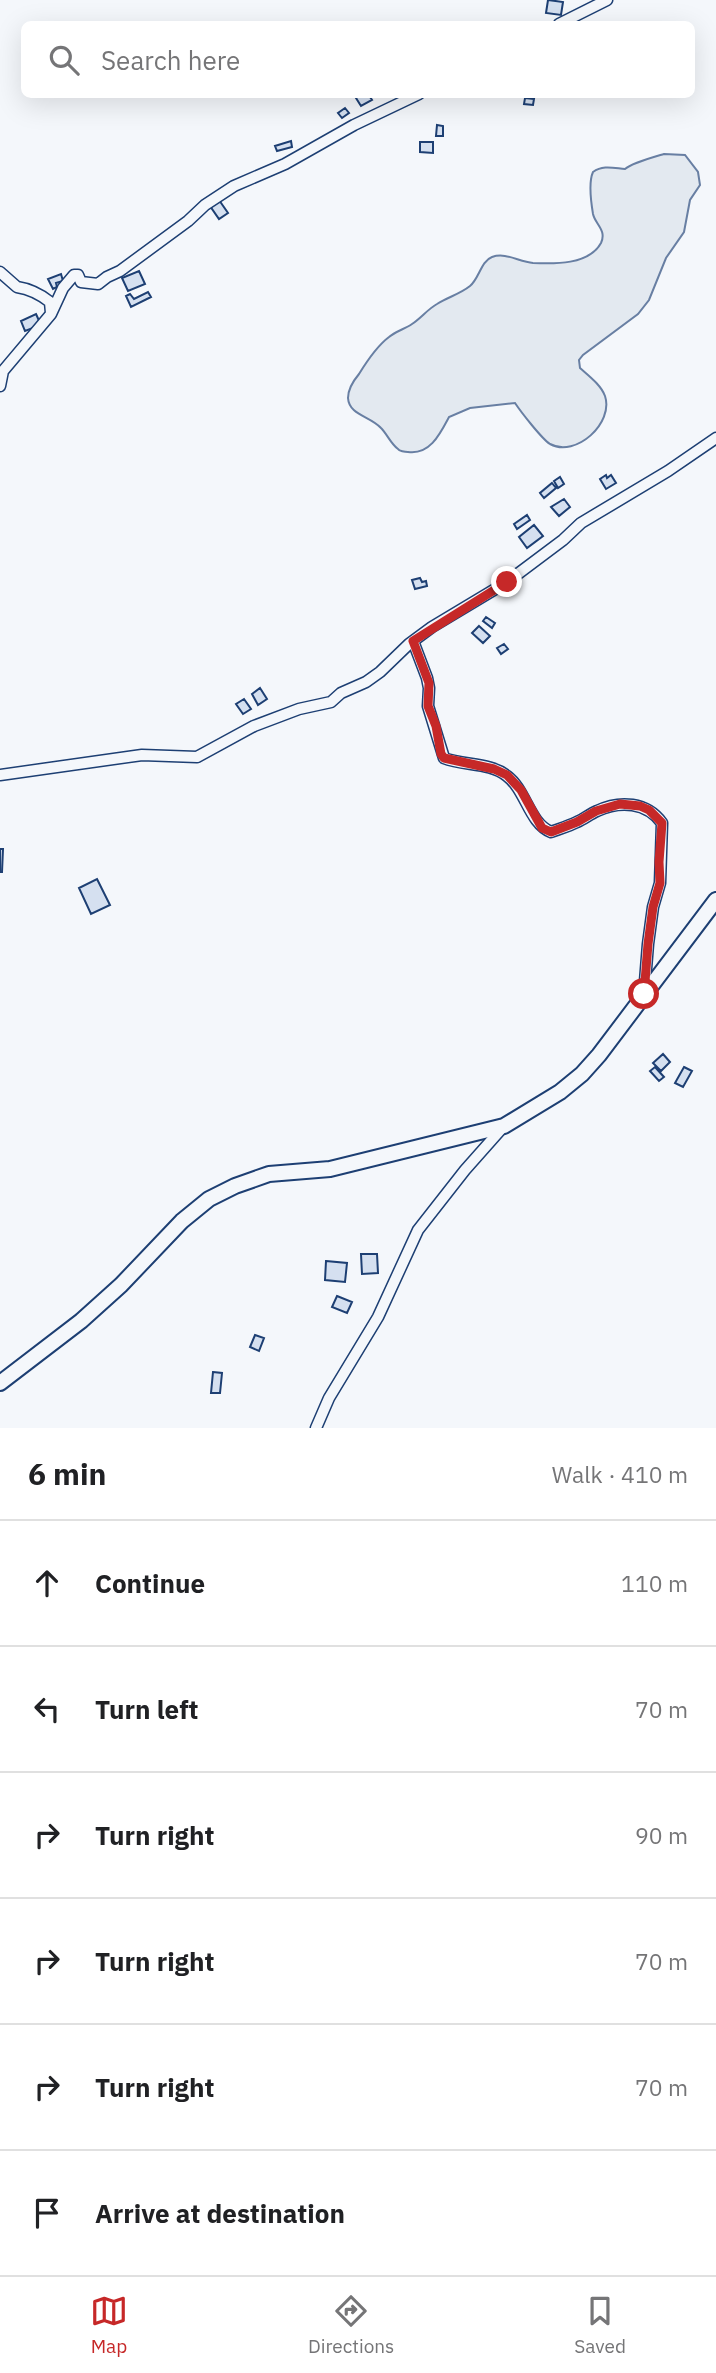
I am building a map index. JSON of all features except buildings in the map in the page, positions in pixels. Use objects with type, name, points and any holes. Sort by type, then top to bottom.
[{"type":"main road","points":[[0,1383],[81,1321],[121,1285],[182,1221],[209,1199],[269,1174],[330,1169],[504,1126],[560,1092],[582,1074],[716,900]]},
{"type":"street","points":[[565,21],[607,0]]},
{"type":"street","points":[[0,386],[3,371],[51,314],[59,294],[74,275],[78,275],[81,282],[98,284],[120,271],[188,221],[205,205],[234,186],[285,164],[354,125],[411,98]]},
{"type":"street","points":[[0,272],[13,285],[27,288],[47,299],[50,302],[51,314]]},
{"type":"street","points":[[0,775],[151,754],[197,757],[254,726],[299,709],[331,702],[341,693],[366,682],[380,672],[413,641],[507,582],[581,523],[668,471],[716,438]]},
{"type":"street","points":[[413,641],[429,683],[428,706],[444,758],[494,769],[507,775],[521,790],[542,828],[551,832],[596,811],[620,804],[649,810],[662,823],[660,883],[653,907],[644,994]]},
{"type":"street","points":[[318,1426],[329,1398],[378,1317],[418,1230],[504,1126]]},
{"type":"shaded area","points":[[664,154],[685,155],[698,172],[700,185],[690,200],[684,232],[666,258],[649,300],[638,314],[579,360],[580,368],[598,384],[605,396],[604,417],[591,435],[571,446],[550,444],[515,403],[470,408],[449,417],[428,447],[416,452],[405,452],[396,447],[376,424],[352,408],[348,398],[352,385],[372,354],[389,337],[412,324],[434,306],[470,286],[485,262],[492,257],[507,256],[528,262],[551,263],[570,262],[588,256],[601,243],[603,234],[594,218],[591,204],[593,172],[604,168],[625,169]]},
{"type":"route","points":[[507,582],[413,641],[429,683],[428,706],[436,726],[441,754],[449,760],[498,770],[507,775],[521,790],[542,828],[551,832],[596,811],[620,804],[640,806],[657,815],[663,832],[659,862],[660,883],[653,907],[644,994]]}]
